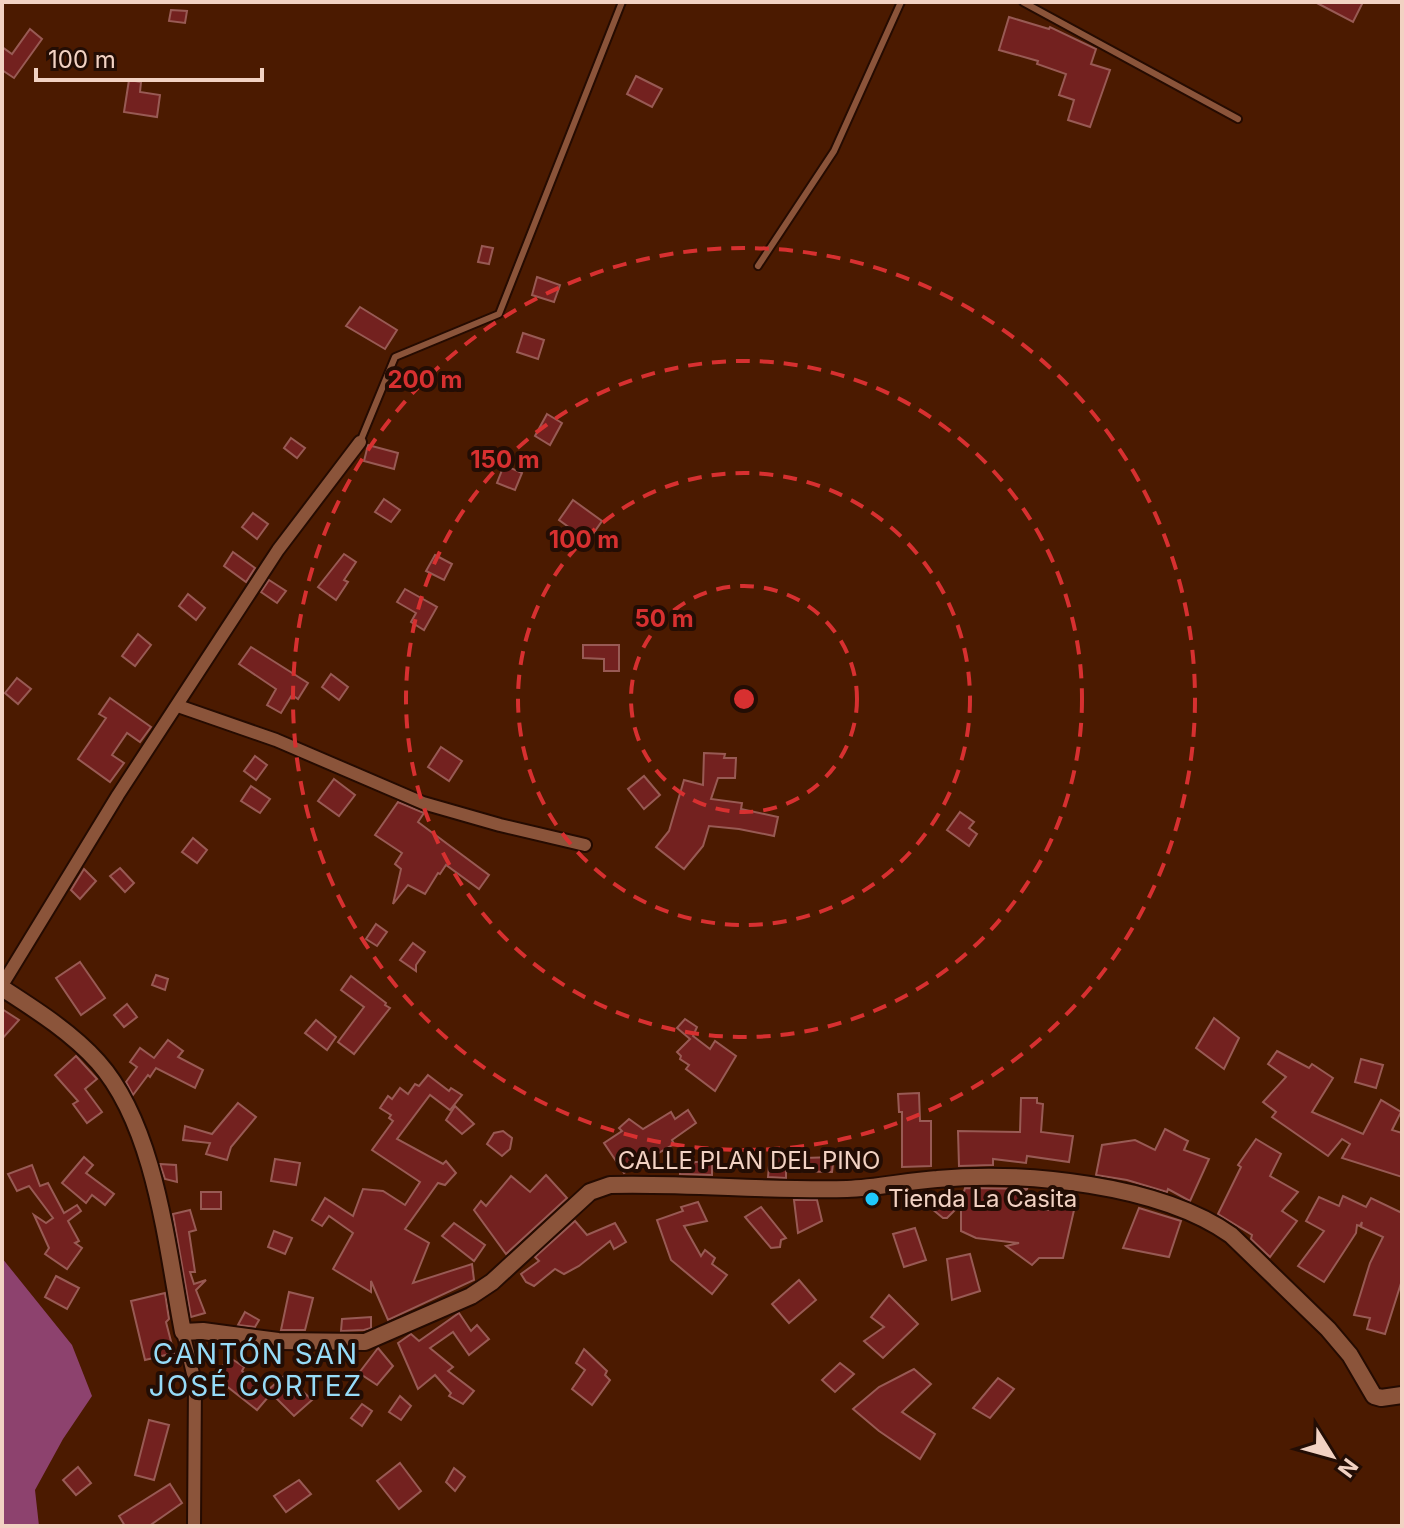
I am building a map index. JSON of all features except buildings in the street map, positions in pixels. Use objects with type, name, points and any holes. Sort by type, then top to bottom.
[{"type":"street","points":[[194,1526],[195,1382],[160,1211],[130,1110],[98,1062],[52,1021],[2,986],[118,795],[278,550],[360,442]]},
{"type":"street","points":[[178,706],[276,740],[423,803],[585,845]]},
{"type":"street","name":"CALLE PLAN DEL PINO","points":[[183,1332],[203,1331],[278,1341],[365,1342],[471,1296],[492,1282],[590,1192],[610,1185],[849,1189],[941,1178],[1022,1178],[1109,1188],[1148,1197],[1215,1224],[1231,1235],[1328,1329],[1350,1355],[1374,1396],[1402,1395]]},
{"type":"lane","points":[[360,442],[395,357],[499,314],[622,2]]},
{"type":"lane","points":[[758,266],[834,151],[901,2]]},
{"type":"lane","points":[[1023,2],[1238,119]]},
{"type":"shaded area","points":[[2,1258],[72,1345],[92,1396],[63,1439],[35,1490],[39,1526],[2,1526]]},
{"type":"place","name":"Tienda La Casita","points":[[872,1199]]},
{"type":"district","name":"CANTÓN SAN JOSÉ CORTEZ","points":[[256,1370]]}]
